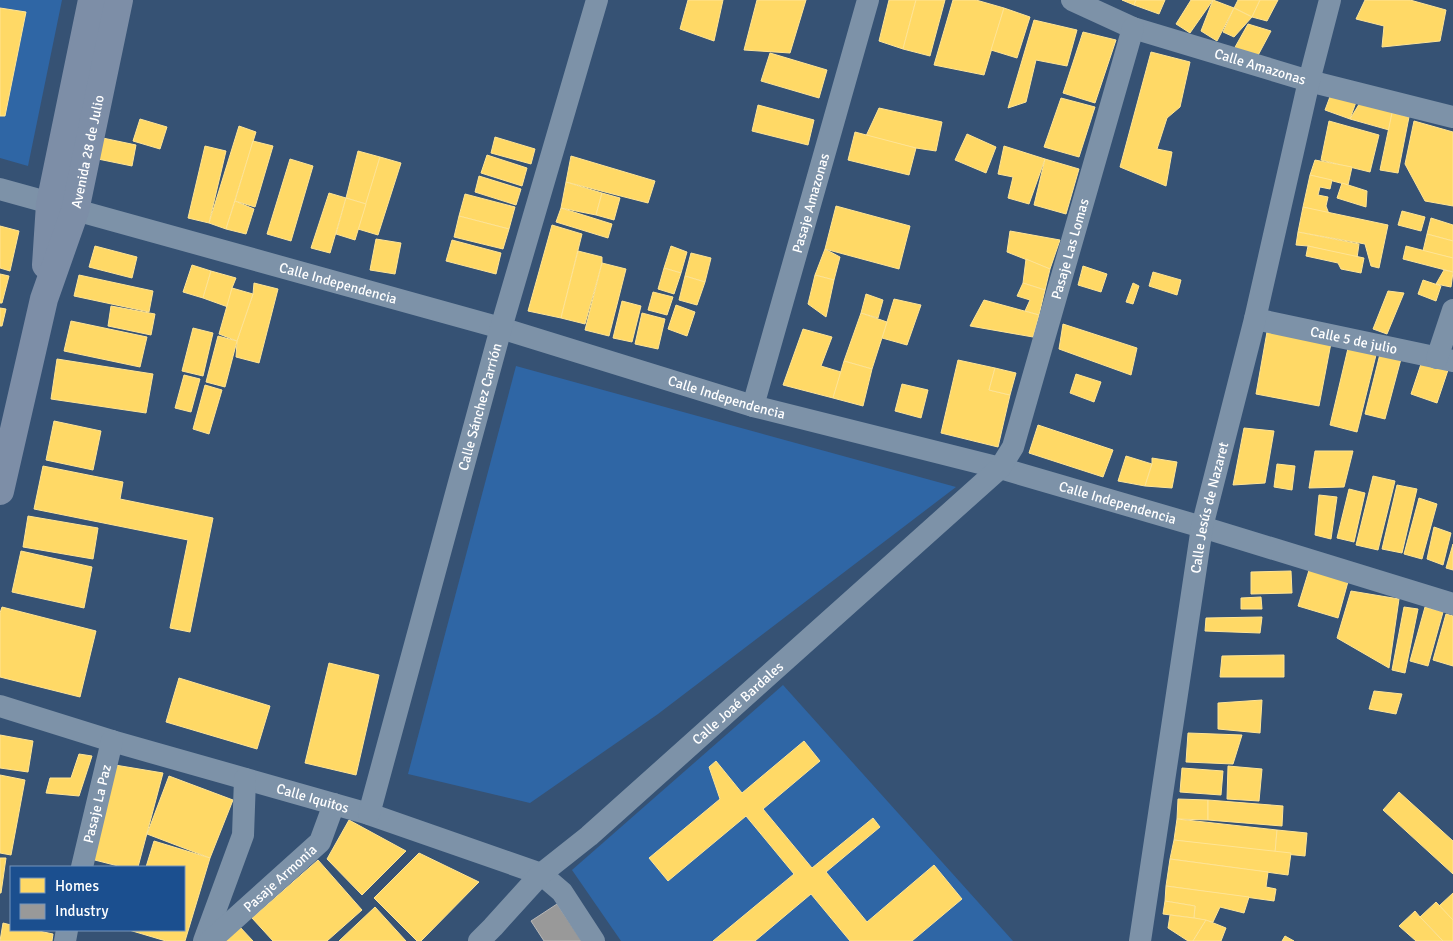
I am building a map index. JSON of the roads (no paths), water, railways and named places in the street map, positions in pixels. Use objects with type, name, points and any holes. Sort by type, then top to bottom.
[{"type":"main road","name":"Avenida 28 de Julio","points":[[0,491],[44,299],[62,207],[92,0]]},
{"type":"main road","name":"Avenida 28 de Julio","points":[[62,207],[119,0]]},
{"type":"street","name":"Calle Sánchez Carrión","points":[[369,814],[501,328],[597,0]]},
{"type":"street","name":"Pasaje Amazonas","points":[[753,406],[868,0]]},
{"type":"street","name":"Calle Amazonas","points":[[1072,0],[1134,28],[1309,80],[1453,117]]},
{"type":"street","name":"Calle Jesús de Nazaret","points":[[1140,941],[1202,527],[1255,320],[1309,80],[1330,0]]},
{"type":"street","name":"Pasaje Las Lomas","points":[[1000,468],[1013,447],[1134,28]]},
{"type":"street","name":"Calle Independencia","points":[[0,189],[501,328],[753,406],[1000,468],[1202,527],[1453,604]]},
{"type":"street","points":[[1445,360],[1453,310]]},
{"type":"street","name":"Calle 5 de julio","points":[[1255,320],[1445,360]]},
{"type":"street","name":"Calle Joaé Bardales","points":[[492,936],[541,874],[597,829],[1000,468]]},
{"type":"street","name":"Calle Iquitos","points":[[0,706],[112,741],[369,814],[541,874],[562,892],[594,941]]},
{"type":"street","name":"Pasaje La Paz","points":[[82,866],[112,741]]},
{"type":"street","name":"Pasaje Armonía","points":[[204,941],[244,835],[245,779]]},
{"type":"street","name":"Pasaje Armonía","points":[[210,941],[320,842],[334,804]]}]
